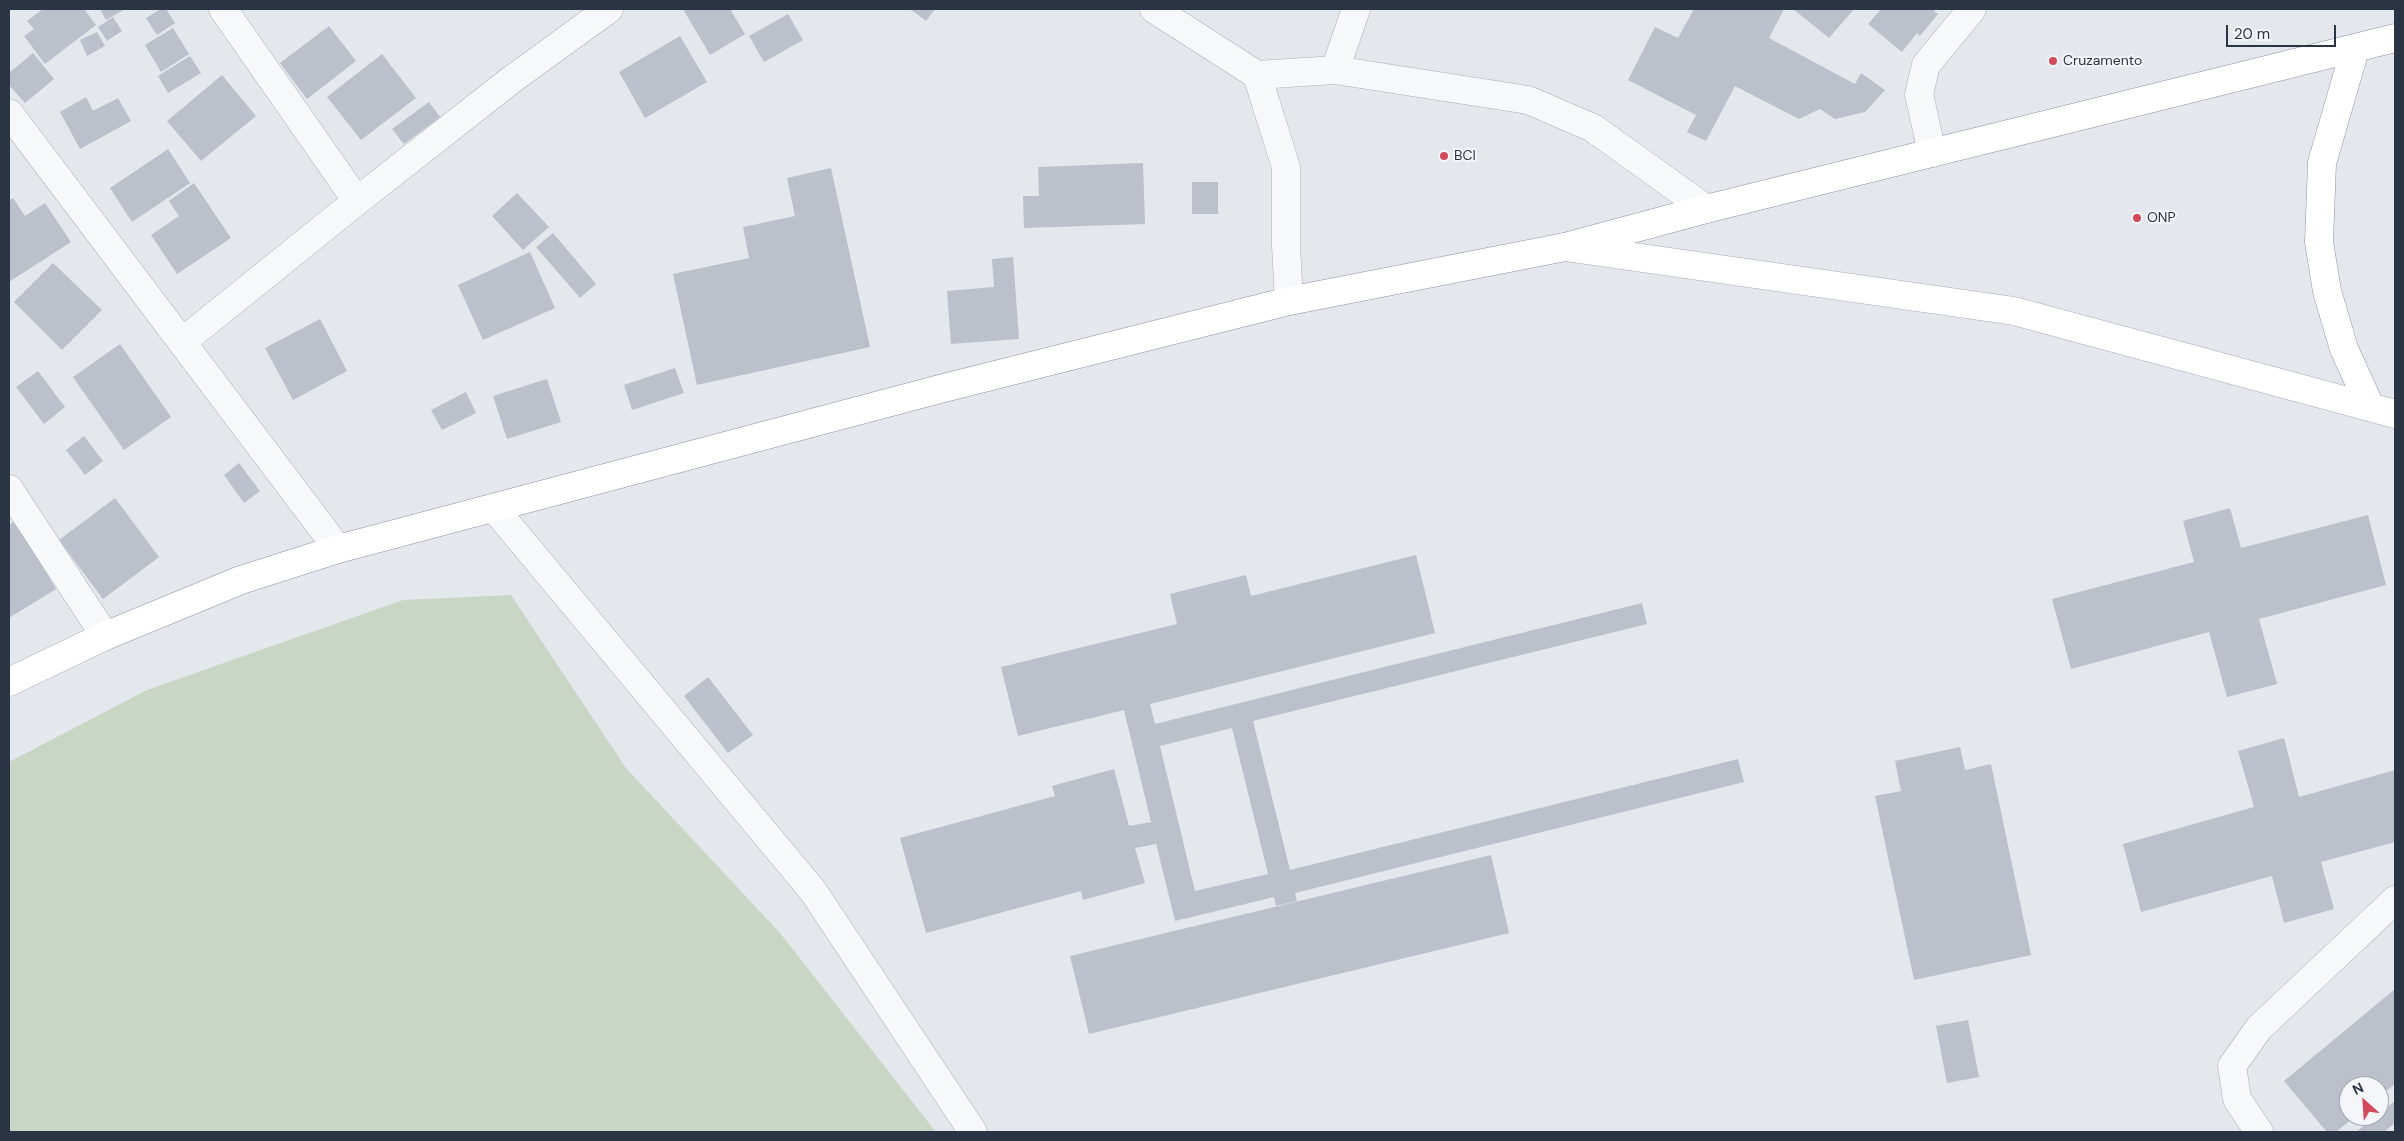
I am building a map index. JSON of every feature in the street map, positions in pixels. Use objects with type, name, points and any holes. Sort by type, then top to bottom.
[{"type":"main road","points":[[9,682],[105,636],[241,580],[338,549],[936,390],[1289,301],[1565,247],[1706,209],[2395,38]]},
{"type":"main road","points":[[2355,48],[2322,163],[2319,242],[2327,291],[2344,349],[2383,410]]},
{"type":"main road","points":[[1565,247],[2014,311],[2383,410]]},
{"type":"street","points":[[224,9],[356,201]]},
{"type":"street","points":[[182,342],[356,201],[511,80],[609,9]]},
{"type":"street","points":[[1154,9],[1257,75],[1335,70],[1528,100],[1593,128],[1706,209]]},
{"type":"street","points":[[1335,70],[1356,9]]},
{"type":"street","points":[[1932,153],[1919,94],[1926,65],[1972,9]]},
{"type":"street","points":[[1257,75],[1286,167],[1286,245],[1289,301]]},
{"type":"street","points":[[9,113],[338,549]]},
{"type":"street","points":[[9,489],[105,636]]},
{"type":"street","points":[[494,508],[813,891],[973,1132]]},
{"type":"street","points":[[2259,1132],[2237,1099],[2232,1066],[2259,1028],[2395,900]]},
{"type":"green space","points":[[511,595],[626,768],[780,933],[936,1132],[9,1132],[9,762],[147,690],[403,600]]},
{"type":"building","points":[[43,9],[84,9],[96,25],[45,64],[24,36],[34,29],[27,21]]},
{"type":"building","points":[[100,9],[125,9],[106,20]]},
{"type":"building","points":[[161,9],[166,9],[175,23],[157,35],[146,18]]},
{"type":"building","points":[[683,9],[730,9],[745,34],[710,55]]},
{"type":"building","points":[[910,9],[935,9],[926,21]]},
{"type":"building","points":[[1694,9],[1784,9],[1769,38],[1855,84],[1861,73],[1885,90],[1865,112],[1835,119],[1820,109],[1799,119],[1735,86],[1706,141],[1687,132],[1696,115],[1628,80],[1655,27],[1678,38]]},
{"type":"building","points":[[1793,9],[1854,9],[1829,38]]},
{"type":"building","points":[[1881,9],[1936,9],[1934,11],[1938,14],[1920,36],[1917,33],[1902,52],[1868,24]]},
{"type":"building","points":[[788,14],[803,40],[764,62],[749,36]]},
{"type":"building","points":[[113,17],[122,31],[107,41],[98,27]]},
{"type":"building","points":[[329,26],[356,61],[307,99],[280,63]]},
{"type":"building","points":[[173,28],[189,54],[161,72],[145,45]]},
{"type":"building","points":[[97,32],[105,46],[87,56],[80,40]]},
{"type":"building","points":[[680,36],[707,82],[645,118],[619,72]]},
{"type":"building","points":[[33,53],[54,79],[25,103],[9,85],[9,73]]},
{"type":"building","points":[[382,54],[416,98],[361,140],[327,97]]},
{"type":"building","points":[[190,56],[201,73],[168,93],[158,76]]},
{"type":"building","points":[[222,75],[256,116],[201,161],[167,121]]},
{"type":"building","points":[[86,97],[93,111],[118,98],[131,121],[80,149],[60,112]]},
{"type":"building","points":[[429,102],[440,117],[404,144],[392,129]]},
{"type":"building","points":[[168,149],[190,183],[132,222],[110,188]]},
{"type":"building","points":[[1143,163],[1145,224],[1024,228],[1023,196],[1039,196],[1038,167]]},
{"type":"building","points":[[831,168],[870,347],[697,385],[673,274],[749,258],[743,227],[795,216],[787,178]]},
{"type":"building","points":[[1192,182],[1218,182],[1218,214],[1192,214]]},
{"type":"building","points":[[194,183],[231,238],[177,274],[151,235],[179,216],[169,201]]},
{"type":"building","points":[[517,193],[549,227],[523,250],[492,216]]},
{"type":"building","points":[[13,198],[25,216],[45,203],[71,242],[9,282],[9,201]]},
{"type":"building","points":[[553,233],[596,284],[580,298],[536,247]]},
{"type":"building","points":[[530,252],[555,308],[483,340],[458,285]]},
{"type":"building","points":[[1013,257],[1019,339],[951,344],[947,291],[994,287],[992,259]]},
{"type":"building","points":[[53,263],[102,310],[62,350],[14,302]]},
{"type":"building","points":[[320,319],[347,371],[293,400],[265,348]]},
{"type":"building","points":[[120,344],[171,417],[124,450],[73,377]]},
{"type":"building","points":[[675,368],[684,393],[632,410],[624,385]]},
{"type":"building","points":[[38,371],[65,407],[44,424],[16,387]]},
{"type":"building","points":[[547,379],[561,422],[507,439],[493,396]]},
{"type":"building","points":[[466,392],[476,413],[442,430],[431,410]]},
{"type":"building","points":[[84,436],[103,461],[85,475],[66,450]]},
{"type":"building","points":[[239,463],[260,491],[244,503],[224,475]]},
{"type":"building","points":[[115,498],[159,557],[103,599],[59,540]]},
{"type":"building","points":[[2230,508],[2241,548],[2368,515],[2386,585],[2259,619],[2277,684],[2227,697],[2209,632],[2071,669],[2052,599],[2194,562],[2183,521]]},
{"type":"building","points":[[15,521],[56,589],[9,618],[9,525]]},
{"type":"building","points":[[1416,555],[1435,633],[1150,704],[1155,724],[1642,603],[1647,624],[1253,721],[1290,870],[1738,759],[1744,782],[1295,893],[1297,901],[1276,906],[1274,897],[1175,921],[1154,835],[1156,844],[1135,848],[1145,883],[1083,900],[1081,891],[926,933],[900,838],[1055,796],[1052,786],[1114,769],[1129,826],[1151,822],[1124,710],[1018,736],[1001,667],[1177,624],[1170,594],[1246,575],[1251,596]],"holes":[[[1232,728],[1268,874],[1195,891],[1160,746]]]},
{"type":"building","points":[[708,677],[753,735],[728,753],[684,696]]},
{"type":"building","points":[[2284,738],[2299,797],[2395,770],[2395,842],[2321,862],[2334,909],[2284,923],[2272,876],[2141,912],[2123,844],[2254,807],[2238,751]]},
{"type":"building","points":[[1960,747],[1965,770],[1991,764],[2031,955],[1914,980],[1875,796],[1901,791],[1895,761]]},
{"type":"building","points":[[1491,855],[1509,933],[1089,1034],[1070,956]]},
{"type":"building","points":[[2395,989],[2395,1084],[2389,1089],[2389,1076],[2339,1076],[2339,1126],[2344,1126],[2336,1132],[2327,1132],[2284,1081]]},
{"type":"building","points":[[1968,1020],[1979,1077],[1947,1083],[1936,1026]]},
{"type":"building","points":[[2395,1101],[2395,1123],[2384,1132],[2356,1132],[2364,1126],[2389,1126],[2389,1106]]},
{"type":"place","name":"Cruzamento","points":[[2053,61]]},
{"type":"place","name":"BCI","points":[[1444,156]]},
{"type":"place","name":"ONP","points":[[2137,218]]}]
